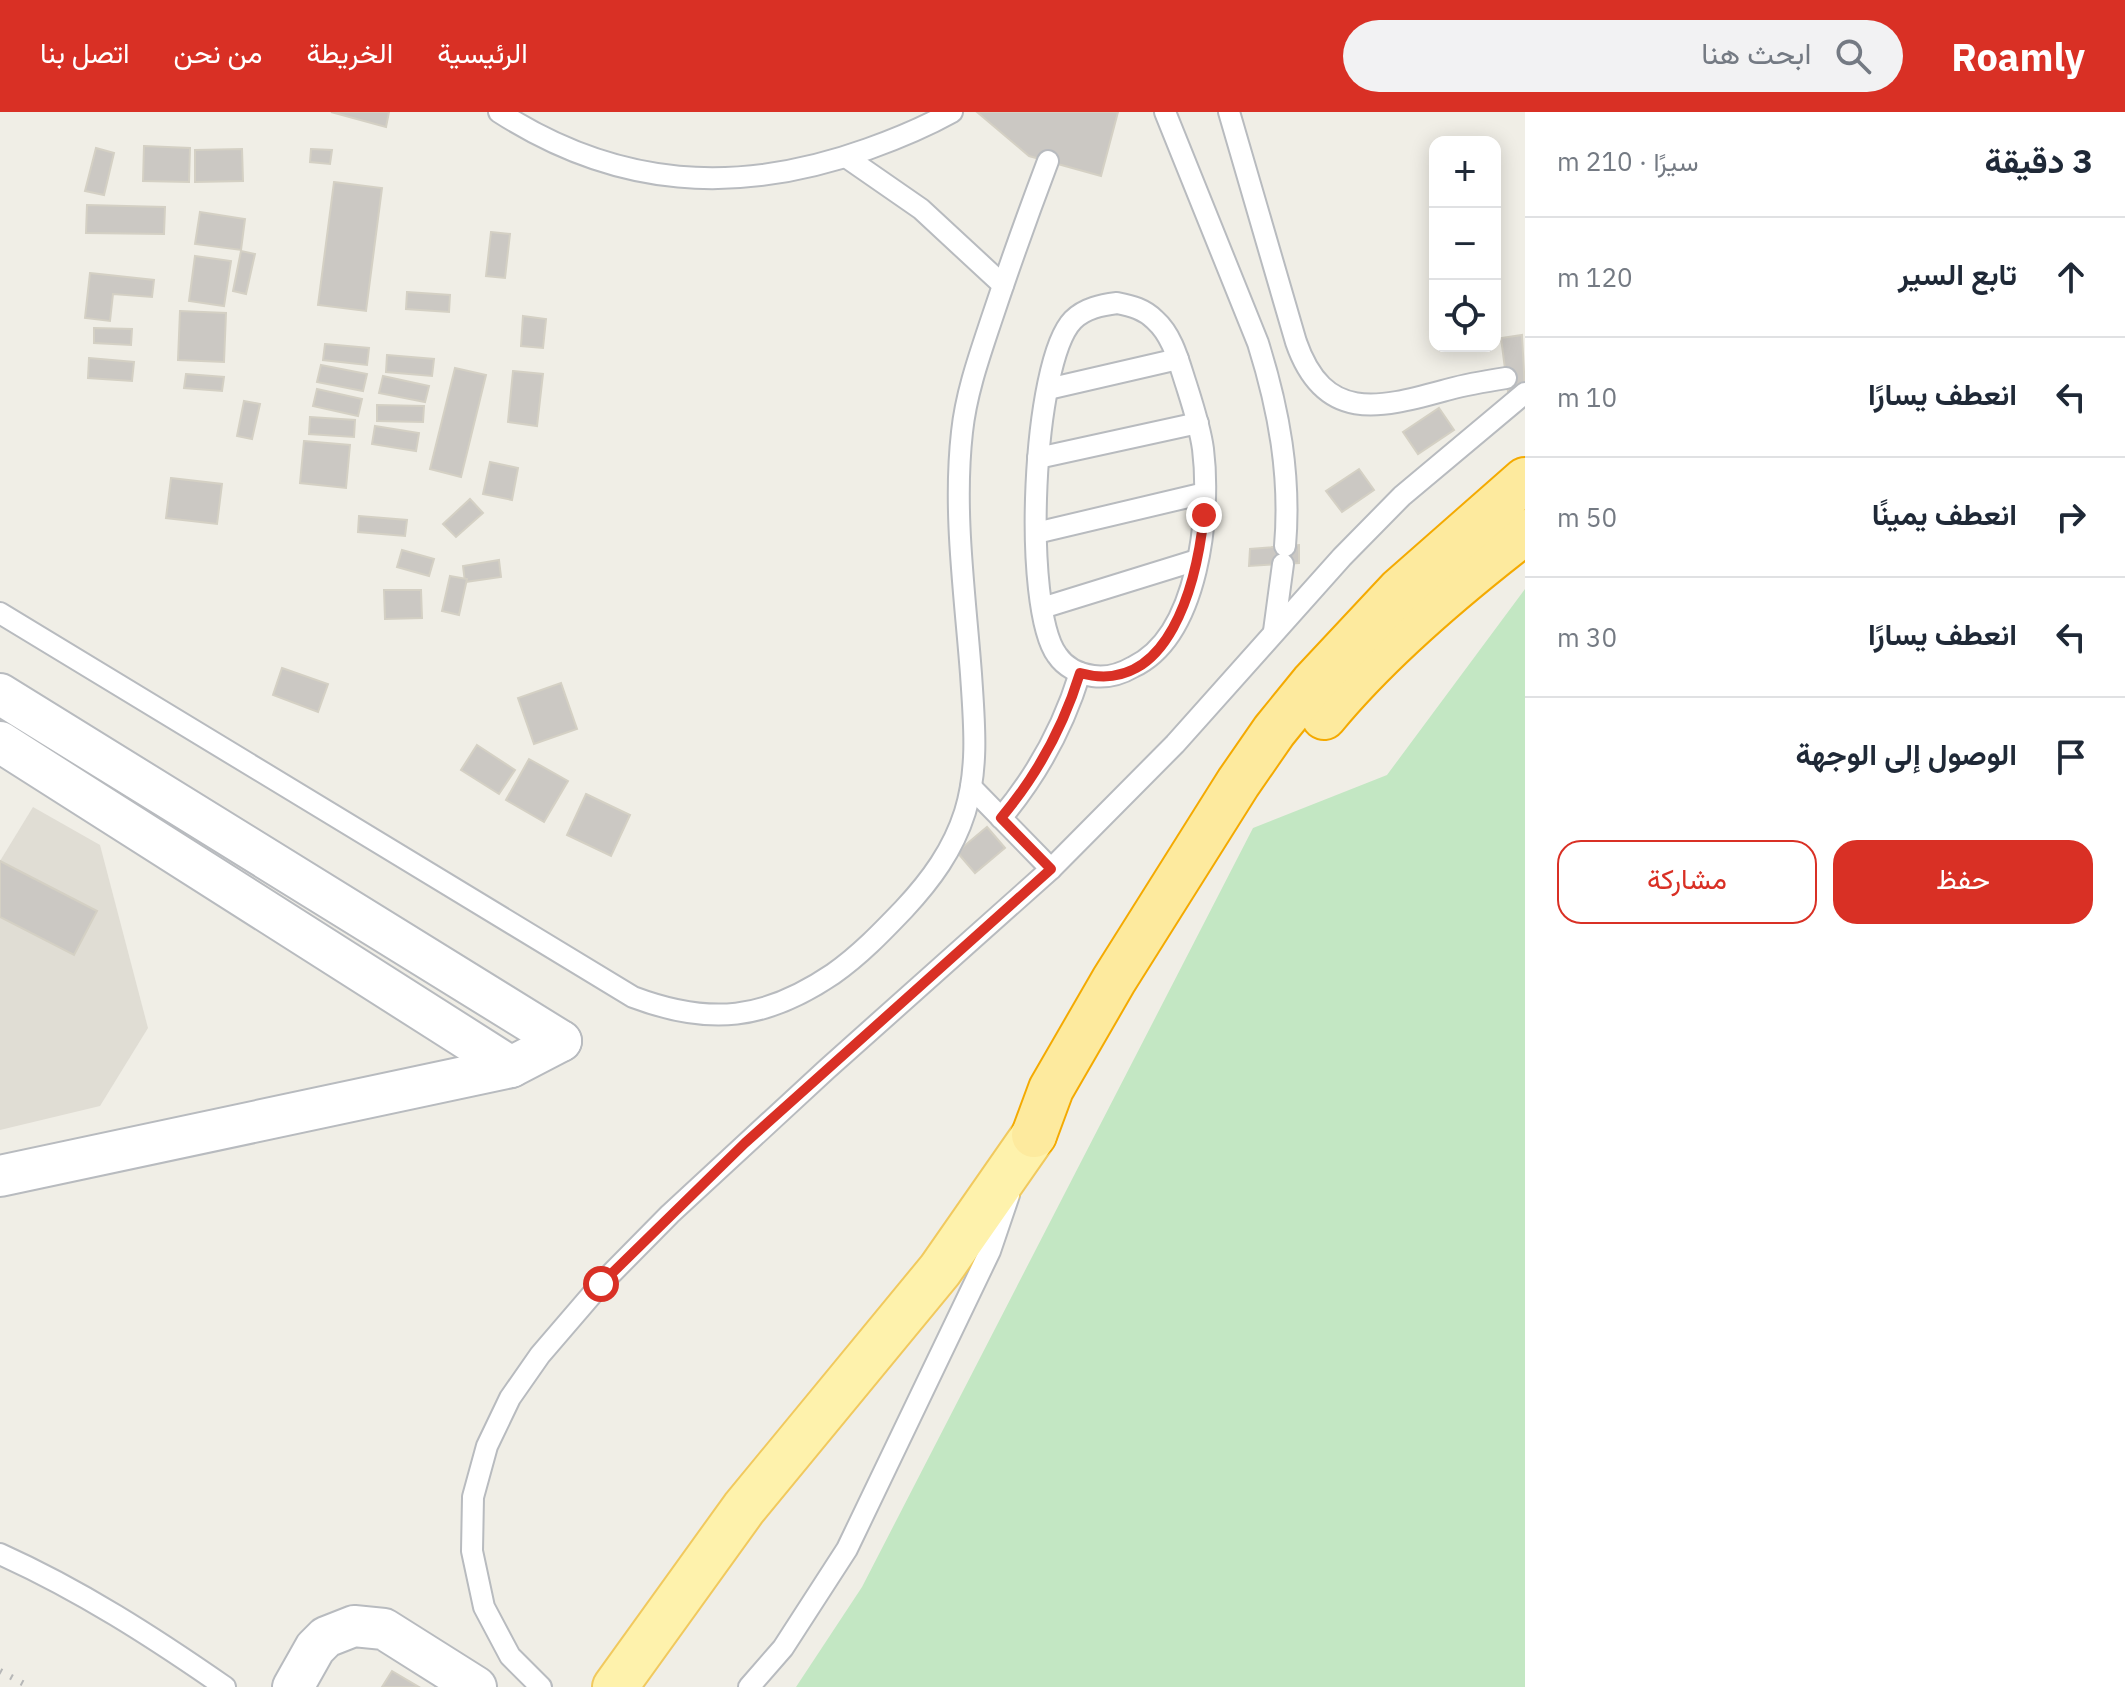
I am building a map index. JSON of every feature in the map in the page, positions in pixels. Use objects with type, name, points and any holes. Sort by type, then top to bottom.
[{"type":"highway","points":[[1026,1146],[1051,1089],[1114,980],[1274,731],[1313,683],[1400,590],[1525,480]]},
{"type":"highway","points":[[1026,1146],[1069,1103],[1263,799],[1326,713],[1438,604],[1525,532]]},
{"type":"main road","points":[[615,1687],[744,1508],[940,1270],[1026,1146]]},
{"type":"street","points":[[0,694],[561,1041],[511,1067],[0,1176]]},
{"type":"street","points":[[0,743],[511,1067]]},
{"type":"street","points":[[119,818],[151,786]]},
{"type":"street","points":[[293,1687],[315,1648],[326,1637],[354,1626],[384,1629],[476,1687]]},
{"type":"lane","points":[[499,112],[559,145],[596,160],[636,171],[718,180],[760,177],[846,157],[897,139],[952,112]]},
{"type":"lane","points":[[1165,112],[1270,380],[1284,457],[1288,513],[1274,631]]},
{"type":"lane","points":[[1229,112],[1296,342],[1306,366],[1322,386],[1352,403],[1383,406],[1506,378]]},
{"type":"lane","points":[[846,157],[921,209],[1003,285]]},
{"type":"lane","points":[[0,613],[606,982],[647,1002],[690,1013],[743,1013],[789,1001],[863,950],[924,888],[940,865],[965,813],[971,787],[975,734],[958,507],[958,467],[970,388],[1048,161]]},
{"type":"lane","points":[[1117,303],[1145,312],[1166,333],[1178,359],[1203,446],[1205,493],[1197,560],[1176,625],[1155,653],[1141,664],[1110,676],[1094,677],[1066,665],[1056,654],[1042,608],[1036,533],[1038,458],[1048,389],[1064,333],[1074,320],[1087,310],[1117,303]]},
{"type":"lane","points":[[1048,389],[1178,359]]},
{"type":"lane","points":[[541,1687],[510,1656],[484,1607],[472,1551],[473,1497],[487,1446],[510,1398],[540,1355],[601,1284],[670,1214],[1051,869],[1175,744],[1274,631],[1402,496],[1525,393]]},
{"type":"lane","points":[[1038,458],[1198,423]]},
{"type":"lane","points":[[1036,533],[1205,493]]},
{"type":"lane","points":[[1042,608],[1197,560]]},
{"type":"lane","points":[[1001,818],[1029,783],[1057,735],[1080,673]]},
{"type":"lane","points":[[971,787],[1051,869]]},
{"type":"lane","points":[[749,1687],[783,1648],[847,1549],[990,1251],[1026,1146]]},
{"type":"lane","points":[[0,1554],[85,1597],[151,1636],[225,1687]]},
{"type":"shaded area","points":[[33,807],[100,845],[148,1028],[100,1106],[0,1130],[0,861]]},
{"type":"green space","points":[[1525,589],[1525,1687],[796,1687],[862,1587],[1253,828],[1387,775]]},
{"type":"building","points":[[331,112],[389,112],[386,127]]},
{"type":"building","points":[[977,112],[1118,112],[1101,176],[1029,156]]},
{"type":"building","points":[[144,146],[190,148],[189,182],[143,181]]},
{"type":"building","points":[[96,148],[114,153],[104,195],[85,191]]},
{"type":"building","points":[[242,149],[243,181],[195,182],[195,150]]},
{"type":"building","points":[[311,149],[332,150],[330,164],[310,162]]},
{"type":"building","points":[[334,182],[382,188],[366,311],[318,305]]},
{"type":"building","points":[[87,205],[165,207],[164,234],[86,233]]},
{"type":"building","points":[[200,212],[245,219],[241,250],[195,244]]},
{"type":"building","points":[[491,232],[510,234],[505,278],[486,276]]},
{"type":"building","points":[[241,251],[255,254],[246,294],[233,291]]},
{"type":"building","points":[[195,256],[231,261],[224,306],[189,301]]},
{"type":"building","points":[[90,273],[154,280],[152,297],[113,294],[110,321],[85,318]]},
{"type":"building","points":[[407,292],[450,295],[449,312],[406,309]]},
{"type":"building","points":[[180,311],[226,313],[224,362],[178,360]]},
{"type":"building","points":[[523,316],[546,319],[543,348],[521,346]]},
{"type":"building","points":[[94,328],[132,329],[131,345],[94,343]]},
{"type":"building","points":[[1522,335],[1525,390],[1508,392],[1501,338]]},
{"type":"building","points":[[325,344],[369,348],[367,365],[323,360]]},
{"type":"building","points":[[387,355],[434,359],[432,376],[386,372]]},
{"type":"building","points":[[89,358],[134,362],[132,381],[88,378]]},
{"type":"building","points":[[321,365],[367,374],[363,391],[317,382]]},
{"type":"building","points":[[455,368],[486,375],[461,477],[430,469]]},
{"type":"building","points":[[513,371],[543,374],[537,426],[508,422]]},
{"type":"building","points":[[186,374],[224,377],[222,391],[184,388]]},
{"type":"building","points":[[383,376],[429,386],[425,402],[379,393]]},
{"type":"building","points":[[317,389],[362,399],[358,416],[313,406]]},
{"type":"building","points":[[244,401],[260,404],[252,439],[237,436]]},
{"type":"building","points":[[377,405],[424,406],[423,422],[377,421]]},
{"type":"building","points":[[1439,408],[1454,430],[1418,454],[1403,432]]},
{"type":"building","points":[[310,417],[355,420],[354,437],[309,434]]},
{"type":"building","points":[[375,426],[419,433],[416,451],[372,444]]},
{"type":"building","points":[[304,441],[350,445],[346,488],[300,483]]},
{"type":"building","points":[[490,462],[518,468],[512,500],[483,494]]},
{"type":"building","points":[[1359,469],[1374,490],[1342,512],[1326,491]]},
{"type":"building","points":[[171,478],[222,484],[217,524],[166,518]]},
{"type":"building","points":[[470,499],[483,513],[456,537],[443,524]]},
{"type":"building","points":[[359,516],[407,520],[405,536],[358,532]]},
{"type":"building","points":[[1299,545],[1299,563],[1249,566],[1250,549]]},
{"type":"building","points":[[402,550],[434,559],[429,576],[397,567]]},
{"type":"building","points":[[499,560],[501,577],[465,582],[463,566]]},
{"type":"building","points":[[450,576],[467,579],[459,615],[442,611]]},
{"type":"building","points":[[384,590],[421,590],[422,618],[385,619]]},
{"type":"building","points":[[282,668],[328,684],[318,712],[273,695]]},
{"type":"building","points":[[561,683],[577,729],[534,744],[518,698]]},
{"type":"building","points":[[477,745],[515,770],[499,794],[461,770]]},
{"type":"building","points":[[529,759],[568,781],[544,822],[506,800]]},
{"type":"building","points":[[586,794],[630,815],[611,856],[567,835]]},
{"type":"building","points":[[987,827],[1005,848],[975,873],[957,852]]},
{"type":"building","points":[[0,861],[97,911],[74,955],[0,917]]},
{"type":"building","points":[[392,1671],[419,1687],[382,1687]]},
{"type":"railway","points":[[0,1671],[30,1687]]},
{"type":"route","points":[[601,1284],[745,1143],[1051,869],[1001,818],[1041,765],[1070,705],[1080,673],[1094,677],[1125,672],[1141,664],[1167,640],[1184,608],[1202,538],[1204,515]]}]
